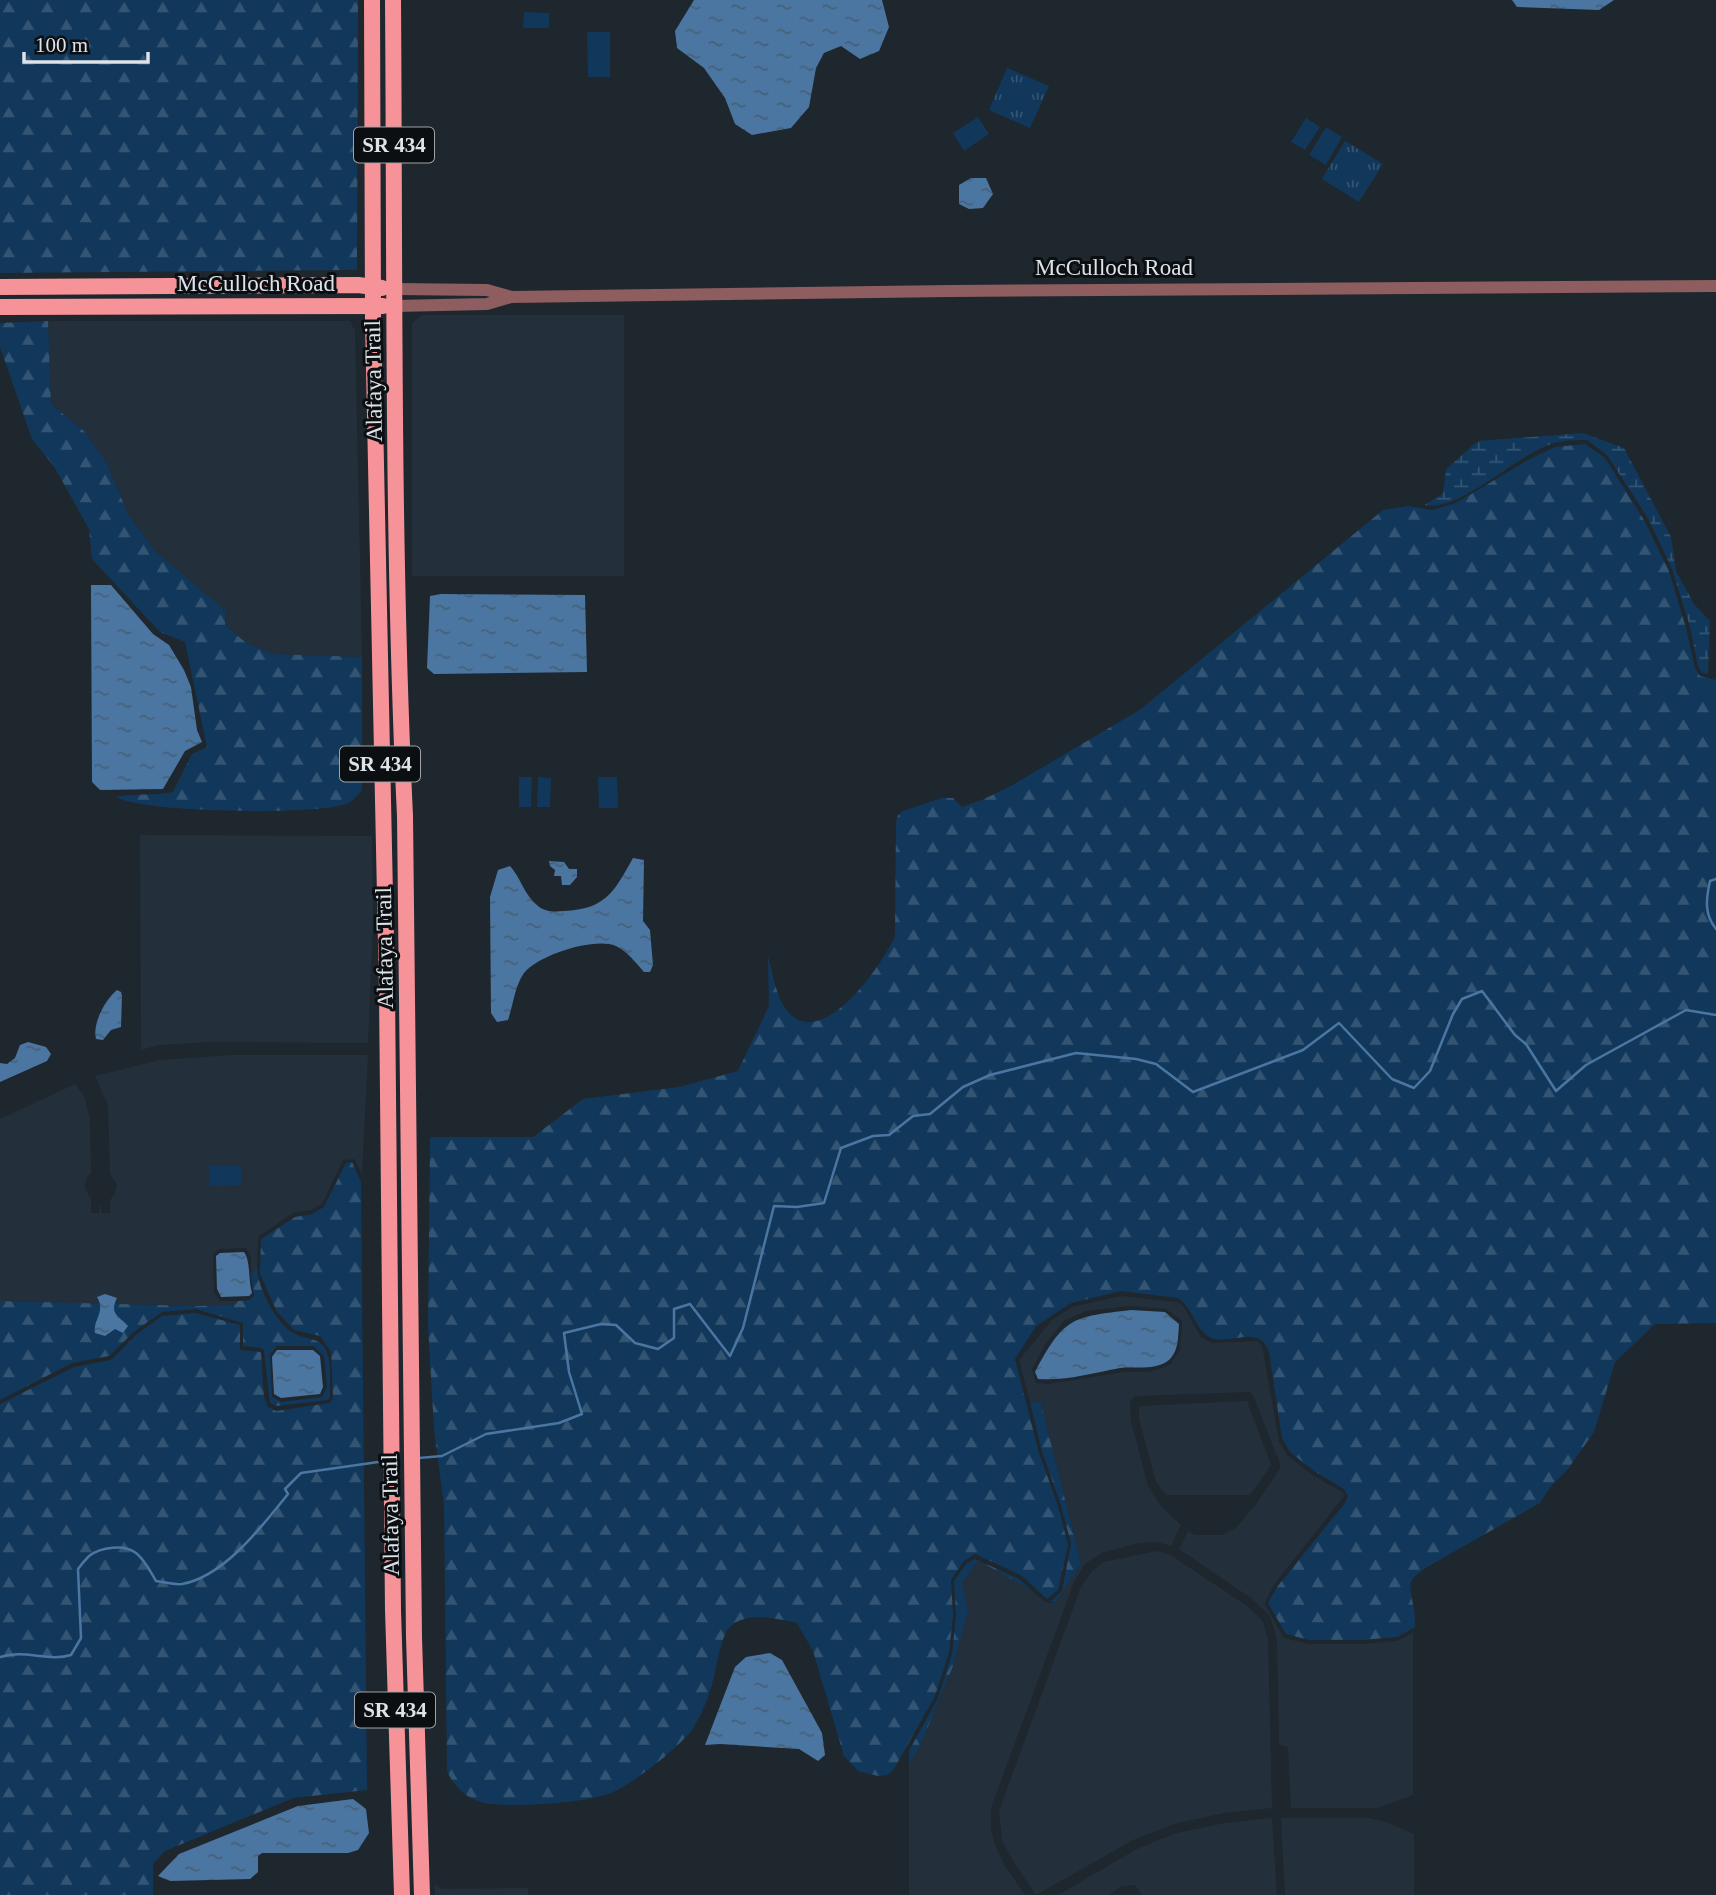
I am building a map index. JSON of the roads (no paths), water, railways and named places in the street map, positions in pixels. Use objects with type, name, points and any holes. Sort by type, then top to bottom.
[{"type":"main road","name":"Alafaya Trail","points":[[372,0],[376,565],[387,1050],[391,1525],[402,1892]]},
{"type":"main road","name":"Alafaya Trail","points":[[393,0],[398,560],[405,823],[414,1637],[422,1895]]},
{"type":"main road","name":"McCulloch Road","points":[[0,287],[395,289]]},
{"type":"main road","name":"McCulloch Road","points":[[0,307],[395,306]]},
{"type":"main road","points":[[375,457],[386,503],[388,549],[398,560]]},
{"type":"main road","points":[[376,565],[385,574],[387,584],[388,648],[400,691]]},
{"type":"main road","points":[[387,1050],[398,1070],[398,1126],[409,1164]]},
{"type":"main road","points":[[389,1308],[397,1322],[410,1331]]},
{"type":"main road","points":[[393,1610],[404,1616],[414,1637]]},
{"type":"street","name":"McCulloch Road","points":[[395,289],[487,290],[512,296],[950,290],[1716,286]]},
{"type":"street","name":"McCulloch Road","points":[[395,306],[487,304],[512,296]]},
{"type":"water","points":[[694,0],[882,0],[889,27],[879,51],[860,59],[841,46],[824,53],[816,68],[809,107],[791,128],[752,135],[735,124],[725,98],[704,68],[677,48],[675,31]]},
{"type":"water","points":[[1512,0],[1614,0],[1599,10],[1517,7]]},
{"type":"water","points":[[971,178],[986,178],[993,194],[983,208],[969,209],[959,204],[959,185]]},
{"type":"water","points":[[91,585],[111,585],[153,634],[169,645],[191,687],[197,730],[202,742],[185,751],[163,789],[100,790],[92,782]]},
{"type":"water","points":[[585,595],[587,672],[434,674],[427,668],[430,596]]},
{"type":"water","points":[[633,858],[644,860],[643,921],[650,930],[653,965],[650,972],[644,972],[628,954],[616,946],[594,944],[567,949],[531,966],[524,973],[516,989],[508,1020],[497,1022],[491,1013],[490,897],[498,870],[510,866],[529,897],[541,908],[554,911],[578,910],[590,907],[607,897]]},
{"type":"water","points":[[549,861],[564,862],[569,869],[577,869],[577,877],[570,885],[562,885],[561,876],[554,876],[555,870]]},
{"type":"water","points":[[117,990],[122,996],[121,1027],[111,1030],[103,1040],[96,1039],[100,1013]]},
{"type":"water","points":[[28,1042],[46,1047],[51,1054],[47,1061],[0,1082],[0,1063],[7,1064],[15,1058],[20,1045]]},
{"type":"water","points":[[244,1252],[248,1261],[252,1293],[249,1296],[221,1297],[217,1289],[216,1256],[220,1253]]},
{"type":"water","points":[[105,1294],[117,1298],[115,1311],[128,1326],[123,1333],[115,1329],[105,1336],[95,1333],[100,1311],[97,1297]]},
{"type":"water","points":[[1131,1310],[1165,1312],[1179,1324],[1176,1348],[1169,1360],[1152,1367],[1120,1368],[1069,1378],[1038,1379],[1035,1372],[1045,1354],[1054,1340],[1072,1323],[1095,1315]]},
{"type":"water","points":[[277,1350],[313,1350],[320,1356],[323,1387],[320,1394],[281,1398],[274,1394],[272,1357]]},
{"type":"water","points":[[770,1653],[782,1660],[822,1733],[825,1755],[818,1761],[799,1749],[705,1745],[735,1667],[746,1657]]},
{"type":"water","points":[[353,1799],[366,1809],[369,1833],[358,1850],[348,1853],[262,1853],[258,1856],[258,1872],[250,1879],[170,1881],[158,1876],[179,1854],[298,1806]]},
{"type":"waterway","points":[[1716,879],[1710,881],[1707,900],[1709,918],[1716,929]]},
{"type":"waterway","points":[[419,1458],[442,1456],[486,1434],[559,1423],[582,1414],[569,1372],[564,1333],[601,1324],[616,1325],[635,1343],[658,1349],[674,1338],[674,1309],[690,1304],[730,1356],[743,1328],[774,1206],[797,1207],[824,1203],[841,1148],[873,1136],[889,1135],[913,1116],[930,1114],[963,1087],[990,1075],[1076,1053],[1136,1059],[1156,1064],[1193,1092],[1303,1050],[1339,1023],[1392,1079],[1414,1088],[1430,1071],[1453,1014],[1462,999],[1482,991],[1515,1035],[1526,1044],[1556,1091],[1586,1065],[1686,1010],[1716,1015]]},
{"type":"waterway","points":[[0,1657],[18,1654],[54,1657],[71,1655],[81,1638],[78,1569],[94,1553],[125,1548],[139,1556],[156,1581],[182,1584],[198,1579],[227,1561],[241,1548],[288,1494],[285,1489],[301,1473],[385,1461]]}]
